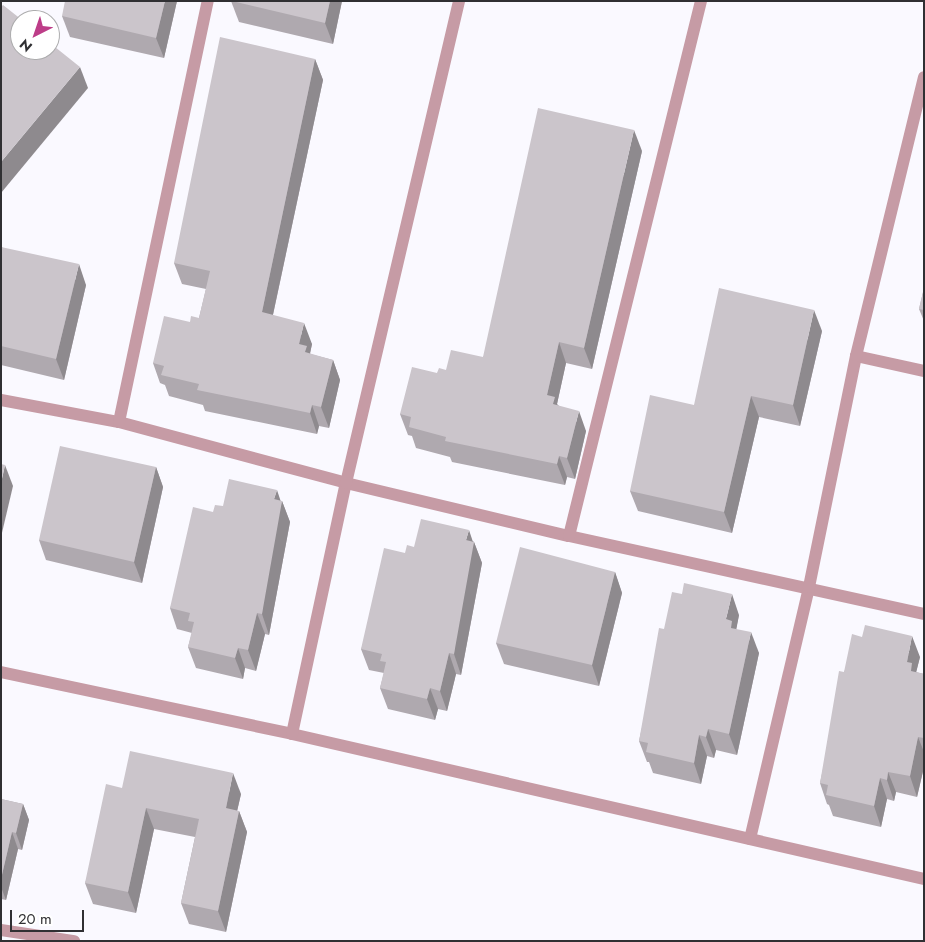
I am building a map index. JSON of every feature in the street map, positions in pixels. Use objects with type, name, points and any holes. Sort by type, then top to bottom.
[{"type":"street","points":[[119,422],[208,1]]},
{"type":"street","points":[[292,734],[346,483],[459,1]]},
{"type":"street","points":[[569,536],[701,1]]},
{"type":"street","points":[[750,839],[809,587],[856,356],[924,77]]},
{"type":"street","points":[[856,356],[924,371]]},
{"type":"street","points":[[1,400],[119,422],[346,483],[569,536],[809,587],[924,614]]},
{"type":"street","points":[[1,672],[292,734],[924,879]]},
{"type":"street","points":[[1,930],[74,941]]},
{"type":"building","points":[[65,1],[165,1],[156,38],[62,16]]},
{"type":"building","points":[[232,1],[330,1],[325,23]]},
{"type":"building","points":[[3,5],[10,11],[10,60],[60,60],[60,51],[80,67],[1,162],[1,7]]},
{"type":"building","points":[[220,37],[315,59],[262,312],[304,323],[299,344],[307,346],[305,352],[333,360],[321,407],[312,405],[310,413],[197,390],[199,384],[161,375],[164,366],[153,363],[164,316],[190,322],[191,316],[199,318],[210,271],[174,263]]},
{"type":"building","points":[[538,108],[634,130],[584,348],[559,342],[547,395],[555,397],[553,404],[579,411],[567,458],[559,456],[557,464],[445,441],[446,437],[409,427],[411,417],[400,414],[412,367],[437,373],[439,368],[446,370],[451,350],[483,357]]},
{"type":"building","points":[[1,247],[79,264],[56,359],[1,346]]},
{"type":"building","points":[[719,288],[814,310],[793,405],[751,396],[724,512],[630,491],[650,395],[694,405]]},
{"type":"building","points":[[924,288],[924,310],[919,309]]},
{"type":"building","points":[[60,446],[156,467],[134,562],[39,540]]},
{"type":"building","points":[[1,464],[5,465],[1,483]]},
{"type":"building","points":[[229,479],[277,490],[274,499],[282,501],[262,614],[257,613],[248,650],[238,648],[235,658],[188,647],[194,622],[188,621],[190,613],[170,608],[193,507],[213,512],[215,505],[223,506]]},
{"type":"building","points":[[421,519],[469,530],[466,540],[474,542],[454,654],[449,653],[440,691],[430,688],[427,699],[380,688],[386,662],[380,661],[382,654],[361,649],[384,548],[405,553],[407,545],[414,547]]},
{"type":"building","points":[[520,547],[615,572],[592,665],[496,643]]},
{"type":"building","points":[[684,583],[732,594],[726,619],[732,621],[731,628],[751,632],[729,734],[708,729],[706,737],[699,735],[694,763],[646,752],[648,743],[639,741],[659,628],[664,629],[672,592],[682,594]]},
{"type":"building","points":[[865,625],[912,636],[907,662],[912,663],[911,671],[924,674],[924,738],[918,737],[910,776],[888,772],[887,780],[880,778],[874,806],[826,795],[828,785],[820,783],[839,671],[844,672],[852,634],[862,637]]},
{"type":"building","points":[[130,751],[233,773],[226,808],[239,811],[218,911],[181,903],[199,819],[146,808],[128,892],[85,883],[106,784],[122,788]]},
{"type":"building","points":[[1,799],[23,804],[16,833],[12,832],[1,879]]}]
